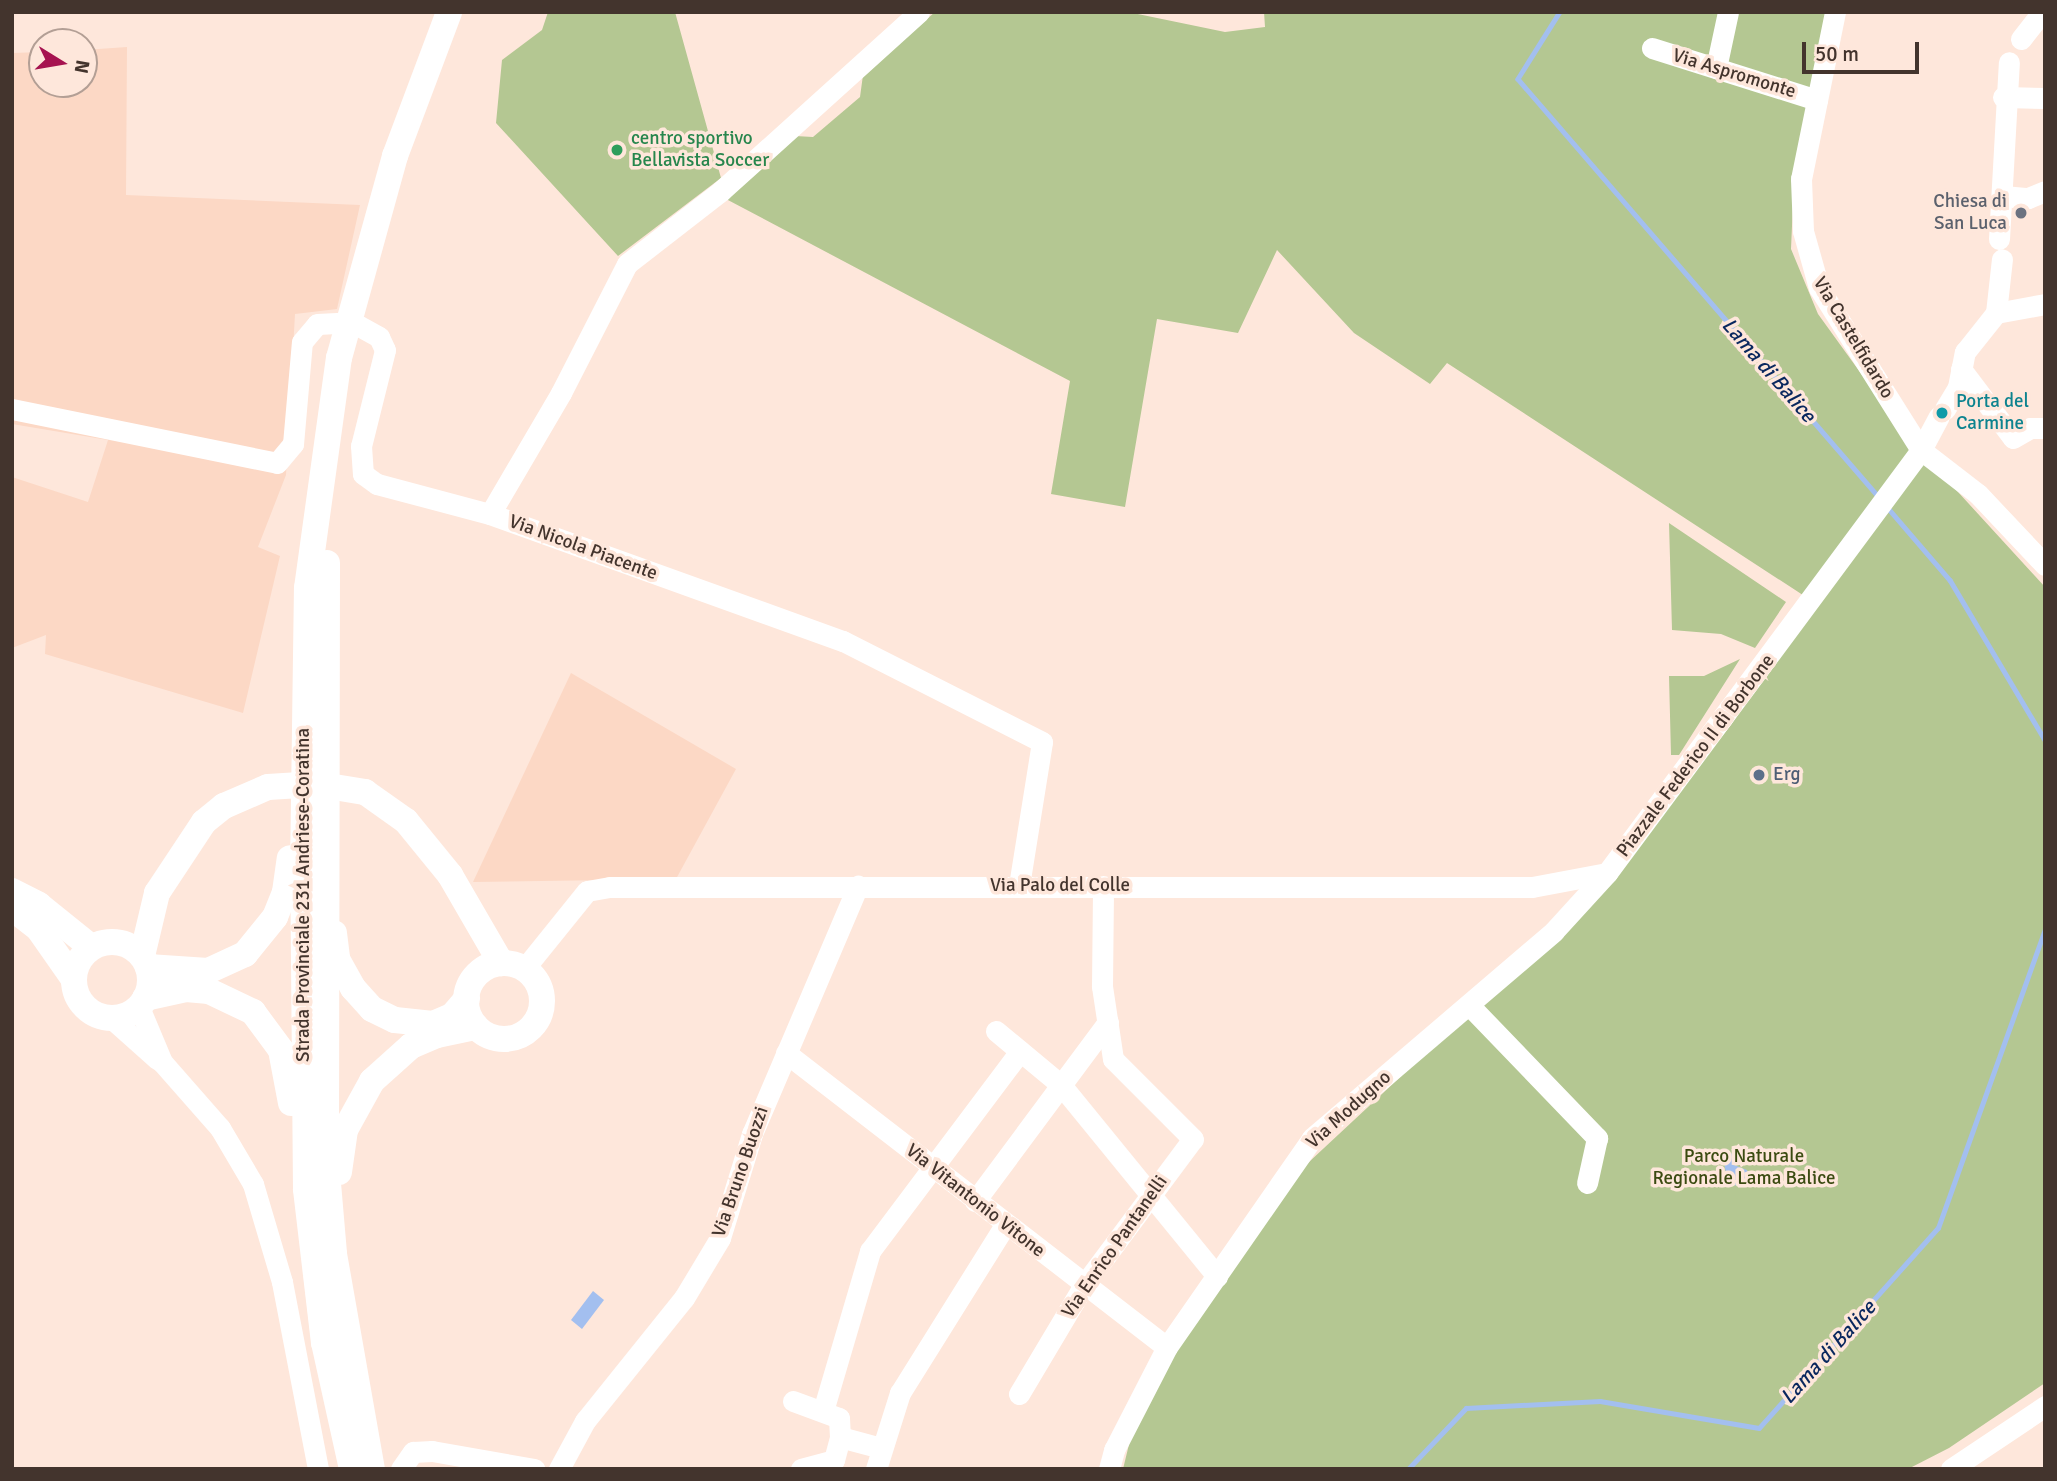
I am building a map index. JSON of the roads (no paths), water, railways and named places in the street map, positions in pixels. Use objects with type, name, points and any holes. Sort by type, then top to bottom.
[{"type":"main road","name":"Strada Provinciale 231 Andriese-Coratina","points":[[351,1469],[324,1343],[307,1200],[303,846],[307,588],[330,412],[340,358],[396,156],[449,12]]},
{"type":"main road","name":"Strada Provinciale 231 Andriese-Coratina","points":[[352,322],[331,496],[324,650],[326,1160],[334,1254],[372,1469]]},
{"type":"main road","points":[[12,891],[98,945],[125,944],[145,961],[193,973],[226,965],[245,954],[275,917],[289,870],[290,677],[307,588]]},
{"type":"main road","points":[[324,650],[337,959],[353,988],[372,1009],[394,1020],[433,1024],[452,1016],[467,999]]},
{"type":"main road","points":[[73,978],[79,960],[157,893],[204,822],[224,806],[268,787],[316,784],[365,792],[428,845],[511,970],[541,990],[540,1015],[523,1034],[498,1039],[476,1027],[437,1035],[398,1056],[359,1098],[345,1130],[339,1168],[365,1432]]},
{"type":"main road","points":[[142,1002],[145,961],[157,893]]},
{"type":"main road","points":[[12,908],[38,928],[73,978],[80,1001],[88,1010],[111,1018],[142,1002],[186,989],[234,999],[253,1012],[281,1050],[291,1097],[295,1204],[321,1379],[351,1469]]},
{"type":"main road","points":[[476,1027],[467,999],[469,988],[511,970]]},
{"type":"street","name":"Via Nicola Piacente","points":[[919,12],[721,191],[627,264],[561,393],[490,514],[843,641],[1042,742],[1019,885]]},
{"type":"street","points":[[1716,68],[1728,12]]},
{"type":"street","name":"Via Castelfidardo","points":[[1835,12],[1801,179],[1808,257],[1819,288],[1921,450]]},
{"type":"street","points":[[2021,39],[2042,12]]},
{"type":"street","name":"Via Aspromonte","points":[[1652,48],[1817,100]]},
{"type":"street","points":[[2008,62],[2003,97],[2008,145],[1996,313],[2045,303]]},
{"type":"street","points":[[2003,97],[2045,98]]},
{"type":"street","points":[[2003,196],[2028,198],[2045,191]]},
{"type":"street","name":"Piazzale Federico II di Borbone","points":[[1607,873],[1784,638],[1900,474],[1921,450],[1958,387],[1963,361],[1996,313]]},
{"type":"street","points":[[12,409],[277,463],[293,444],[302,342],[317,324],[352,322],[379,337],[385,350],[361,446],[363,474],[377,484],[490,514]]},
{"type":"street","points":[[1963,361],[2013,438],[2030,428],[2045,428]]},
{"type":"street","points":[[1921,450],[1978,494],[2045,565]]},
{"type":"street","name":"Via Palo del Colle","points":[[1532,887],[1607,873]]},
{"type":"street","name":"Via Modugno","points":[[1109,1469],[1114,1450],[1167,1347],[1312,1138],[1569,915],[1607,873]]},
{"type":"street","name":"Via Bruno Buozzi","points":[[559,1469],[585,1421],[684,1298],[720,1238],[752,1134],[858,886]]},
{"type":"street","points":[[975,1201],[1108,1022],[1102,986],[1103,886]]},
{"type":"street","name":"Via Palo del Colle","points":[[511,970],[551,939],[587,891],[610,887],[1557,887],[1566,894],[1569,915]]},
{"type":"street","points":[[142,1002],[162,1062]]},
{"type":"street","points":[[1469,1004],[1597,1138],[1587,1183]]},
{"type":"street","points":[[111,1018],[162,1062],[220,1128],[253,1184],[282,1282],[318,1469]]},
{"type":"street","name":"Via Enrico Pantanelli","points":[[1019,1394],[1084,1284],[1193,1139],[1113,1059],[1108,1022]]},
{"type":"street","points":[[996,1031],[1061,1085],[1217,1276]]},
{"type":"street","points":[[823,1411],[870,1251],[929,1167],[1020,1051]]},
{"type":"street","name":"Via Vitantonio Vitone","points":[[786,1053],[929,1167],[1167,1347]]},
{"type":"street","points":[[876,1469],[900,1393],[1005,1225]]},
{"type":"street","points":[[793,1401],[839,1418],[840,1437],[834,1460],[801,1469]]},
{"type":"street","points":[[1951,1469],[2045,1406]]},
{"type":"street","points":[[840,1437],[881,1448]]},
{"type":"street","points":[[401,1469],[413,1452],[432,1451],[534,1469]]},
{"type":"water","points":[[1733,1153],[1734,1165],[1747,1170],[1750,1177],[1746,1187],[1733,1185],[1726,1173],[1723,1157]]},
{"type":"water","points":[[593,1291],[604,1300],[582,1329],[571,1320]]},
{"type":"waterway","name":"Lama di Balice","points":[[1560,12],[1518,79],[1878,496]]},
{"type":"waterway","name":"Lama di Balice","points":[[1888,508],[1950,580],[2045,740]]},
{"type":"waterway","name":"Lama di Balice","points":[[1408,1469],[1466,1408],[1600,1401],[1759,1428],[1938,1228],[2045,929]]},
{"type":"place","name":"centro sportivo Bellavista Soccer","points":[[617,150]]},
{"type":"place","name":"Chiesa di San Luca","points":[[2021,213]]},
{"type":"place","name":"Porta del Carmine","points":[[1942,413]]},
{"type":"place","name":"Erg","points":[[1759,775]]},
{"type":"park label","name":"Parco Naturale Regionale Lama Balice","points":[[1744,1168]]}]
